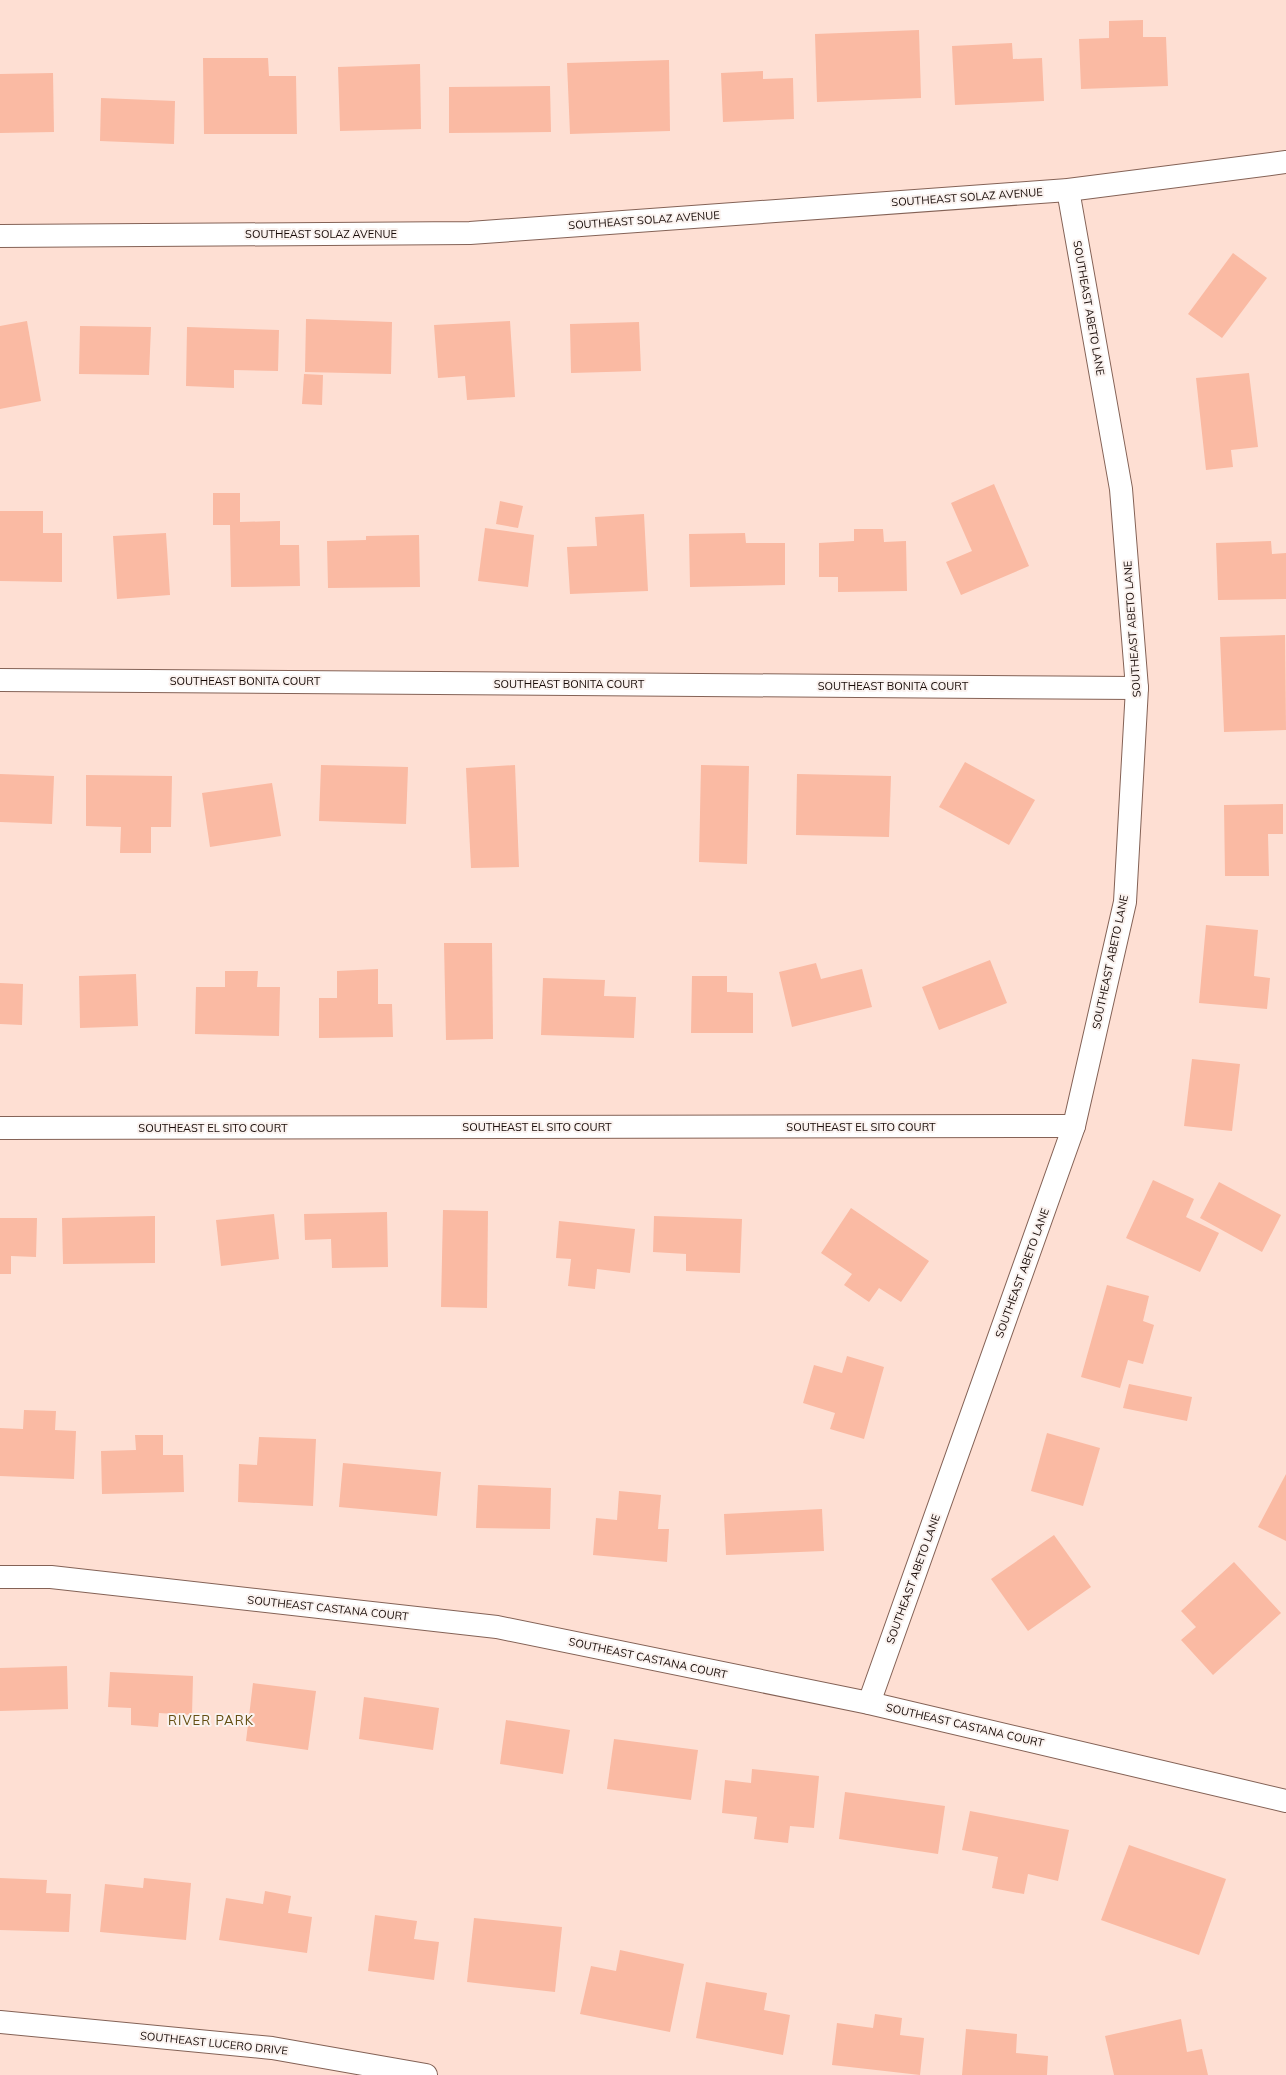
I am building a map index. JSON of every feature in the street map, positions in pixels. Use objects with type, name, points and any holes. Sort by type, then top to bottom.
[{"type":"street","name":"SOUTHEAST SOLAZ AVENUE","points":[[0,236],[470,233],[1068,190],[1286,162]]},
{"type":"street","name":"SOUTHEAST ABETO LANE","points":[[869,1703],[1074,1126],[1125,902],[1137,688],[1121,489],[1068,190]]},
{"type":"street","name":"SOUTHEAST BONITA COURT","points":[[0,680],[1137,688]]},
{"type":"street","name":"SOUTHEAST EL SITO COURT","points":[[0,1128],[1074,1126]]},
{"type":"street","name":"SOUTHEAST CASTANA COURT","points":[[0,1577],[51,1577],[497,1627],[869,1703],[1286,1801]]},
{"type":"street","name":"SOUTHEAST LUCERO DRIVE","points":[[0,2022],[272,2048],[426,2075]]},
{"type":"building","points":[[1143,20],[1143,37],[1166,37],[1168,86],[1081,89],[1079,39],[1109,38],[1109,21]]},
{"type":"building","points":[[919,30],[921,98],[817,102],[815,34]]},
{"type":"building","points":[[1012,43],[1013,59],[1042,58],[1044,101],[955,105],[952,46]]},
{"type":"building","points":[[203,58],[268,58],[269,76],[296,76],[297,134],[204,134]]},
{"type":"building","points":[[669,60],[670,131],[570,134],[567,63]]},
{"type":"building","points":[[420,64],[421,129],[340,131],[338,67]]},
{"type":"building","points":[[763,71],[763,79],[793,78],[794,119],[723,122],[721,73]]},
{"type":"building","points":[[53,73],[54,132],[0,133],[0,74]]},
{"type":"building","points":[[550,86],[551,132],[449,133],[449,87]]},
{"type":"building","points":[[101,98],[175,101],[174,144],[100,141]]},
{"type":"building","points":[[1233,253],[1267,278],[1222,338],[1188,314]]},
{"type":"building","points":[[306,319],[392,322],[391,374],[305,372]]},
{"type":"building","points":[[27,321],[41,401],[0,409],[0,326]]},
{"type":"building","points":[[510,321],[515,397],[467,400],[465,376],[438,378],[434,325]]},
{"type":"building","points":[[639,322],[641,371],[571,373],[570,324]]},
{"type":"building","points":[[80,326],[151,327],[149,375],[79,374]]},
{"type":"building","points":[[187,327],[279,330],[278,371],[234,370],[234,388],[186,386]]},
{"type":"building","points":[[1249,373],[1258,447],[1231,450],[1233,467],[1206,470],[1196,378]]},
{"type":"building","points":[[304,374],[323,375],[322,405],[302,404]]},
{"type":"building","points":[[994,484],[1029,566],[961,595],[946,562],[972,551],[951,503]]},
{"type":"building","points":[[213,493],[240,493],[240,522],[280,521],[280,545],[299,545],[300,586],[231,587],[230,525],[213,525]]},
{"type":"building","points":[[500,501],[523,506],[518,528],[496,524]]},
{"type":"building","points":[[0,511],[43,511],[43,533],[62,533],[62,582],[0,581]]},
{"type":"building","points":[[644,514],[648,591],[570,594],[567,547],[597,546],[595,517]]},
{"type":"building","points":[[485,528],[534,535],[528,587],[478,581]]},
{"type":"building","points":[[854,529],[883,529],[884,542],[906,541],[907,591],[838,592],[838,577],[819,577],[819,543],[854,541]]},
{"type":"building","points":[[166,533],[170,595],[117,599],[113,536]]},
{"type":"building","points":[[745,533],[746,543],[785,543],[785,585],[690,587],[689,534]]},
{"type":"building","points":[[419,535],[420,587],[328,588],[327,541],[366,540],[366,536]]},
{"type":"building","points":[[1271,541],[1272,554],[1286,553],[1286,599],[1218,600],[1216,543]]},
{"type":"building","points":[[1285,635],[1286,730],[1224,732],[1220,637]]},
{"type":"building","points":[[965,762],[1035,800],[1009,845],[939,807]]},
{"type":"building","points":[[321,765],[408,767],[406,824],[319,821]]},
{"type":"building","points":[[515,765],[519,867],[471,868],[466,768]]},
{"type":"building","points":[[701,765],[749,766],[747,864],[699,862]]},
{"type":"building","points":[[0,774],[54,776],[52,824],[0,822]]},
{"type":"building","points":[[797,774],[891,776],[889,837],[796,835]]},
{"type":"building","points":[[86,775],[172,776],[171,827],[151,827],[151,853],[120,853],[121,827],[86,826]]},
{"type":"building","points":[[272,783],[281,836],[210,847],[202,793]]},
{"type":"building","points":[[1283,804],[1283,834],[1268,834],[1269,876],[1225,876],[1224,805]]},
{"type":"building","points":[[1206,925],[1258,930],[1254,976],[1270,978],[1267,1009],[1199,1003]]},
{"type":"building","points":[[444,943],[492,943],[493,1039],[446,1040]]},
{"type":"building","points":[[990,960],[1007,1003],[939,1030],[922,987]]},
{"type":"building","points":[[816,963],[821,979],[862,969],[872,1007],[792,1027],[779,972]]},
{"type":"building","points":[[378,969],[378,1004],[392,1004],[393,1037],[319,1038],[319,998],[337,998],[337,971]]},
{"type":"building","points":[[225,971],[258,971],[257,987],[280,987],[279,1036],[195,1034],[196,987],[225,987]]},
{"type":"building","points":[[136,974],[138,1026],[80,1028],[79,976]]},
{"type":"building","points":[[692,976],[727,976],[727,992],[753,993],[753,1033],[691,1033]]},
{"type":"building","points":[[543,978],[605,980],[604,996],[636,997],[634,1038],[541,1035]]},
{"type":"building","points":[[0,983],[23,984],[22,1025],[0,1024]]},
{"type":"building","points":[[1192,1059],[1240,1064],[1232,1131],[1184,1126]]},
{"type":"building","points":[[1153,1180],[1194,1199],[1186,1217],[1219,1233],[1200,1272],[1126,1238]]},
{"type":"building","points":[[1219,1182],[1281,1215],[1262,1252],[1200,1218]]},
{"type":"building","points":[[851,1208],[929,1261],[901,1302],[879,1288],[869,1302],[844,1285],[852,1274],[821,1253]]},
{"type":"building","points":[[443,1210],[488,1211],[487,1308],[441,1307]]},
{"type":"building","points":[[387,1212],[388,1267],[332,1268],[331,1239],[305,1240],[304,1214]]},
{"type":"building","points":[[274,1214],[279,1259],[221,1266],[216,1220]]},
{"type":"building","points":[[155,1216],[155,1263],[63,1264],[62,1218]]},
{"type":"building","points":[[654,1216],[742,1219],[740,1273],[686,1271],[686,1254],[653,1252]]},
{"type":"building","points":[[0,1218],[37,1218],[36,1257],[11,1256],[11,1274],[0,1274]]},
{"type":"building","points":[[559,1221],[635,1229],[630,1273],[597,1269],[595,1289],[568,1286],[571,1259],[556,1258]]},
{"type":"building","points":[[1107,1285],[1149,1296],[1143,1321],[1154,1325],[1143,1364],[1128,1360],[1120,1388],[1081,1377]]},
{"type":"building","points":[[847,1356],[884,1367],[864,1439],[830,1429],[835,1413],[803,1403],[814,1365],[842,1373]]},
{"type":"building","points":[[1129,1384],[1192,1397],[1187,1421],[1123,1408]]},
{"type":"building","points":[[24,1410],[56,1411],[55,1430],[76,1431],[74,1479],[0,1476],[0,1428],[23,1429]]},
{"type":"building","points":[[1047,1433],[1100,1448],[1083,1506],[1031,1491]]},
{"type":"building","points":[[135,1435],[163,1435],[163,1455],[183,1455],[184,1492],[102,1494],[101,1451],[136,1450]]},
{"type":"building","points":[[259,1437],[316,1439],[313,1506],[238,1502],[239,1464],[257,1465]]},
{"type":"building","points":[[343,1463],[441,1472],[437,1516],[339,1507]]},
{"type":"building","points":[[1286,1474],[1286,1541],[1258,1527]]},
{"type":"building","points":[[478,1485],[551,1488],[550,1529],[476,1528]]},
{"type":"building","points":[[619,1491],[661,1495],[658,1529],[669,1529],[667,1562],[593,1555],[596,1518],[617,1520]]},
{"type":"building","points":[[822,1509],[824,1551],[726,1555],[724,1514]]},
{"type":"building","points":[[1054,1535],[1091,1587],[1028,1631],[991,1579]]},
{"type":"building","points":[[1234,1562],[1281,1613],[1213,1675],[1181,1640],[1196,1627],[1181,1611]]},
{"type":"building","points":[[67,1666],[68,1709],[0,1711],[0,1668]]},
{"type":"building","points":[[110,1672],[193,1676],[192,1715],[159,1713],[158,1727],[131,1725],[131,1708],[108,1707]]},
{"type":"building","points":[[253,1683],[316,1691],[308,1750],[246,1741]]},
{"type":"building","points":[[364,1697],[439,1708],[433,1750],[359,1739]]},
{"type":"building","points":[[506,1720],[570,1730],[563,1774],[500,1764]]},
{"type":"building","points":[[614,1739],[698,1750],[691,1800],[607,1789]]},
{"type":"building","points":[[752,1769],[819,1776],[814,1828],[790,1826],[788,1843],[754,1839],[757,1817],[722,1813],[725,1780],[751,1783]]},
{"type":"building","points":[[845,1792],[945,1806],[938,1854],[839,1839]]},
{"type":"building","points":[[970,1811],[1069,1830],[1058,1881],[1028,1874],[1024,1894],[992,1888],[998,1857],[962,1850]]},
{"type":"building","points":[[1129,1845],[1226,1879],[1199,1955],[1101,1920]]},
{"type":"building","points":[[0,1878],[47,1880],[46,1893],[71,1894],[69,1932],[0,1930]]},
{"type":"building","points":[[144,1878],[191,1883],[186,1940],[100,1932],[105,1884],[143,1888]]},
{"type":"building","points":[[265,1891],[291,1896],[288,1913],[312,1917],[307,1953],[219,1940],[226,1898],[263,1904]]},
{"type":"building","points":[[375,1915],[417,1921],[414,1939],[439,1942],[434,1980],[368,1971]]},
{"type":"building","points":[[474,1918],[562,1927],[555,1992],[467,1982]]},
{"type":"building","points":[[620,1950],[684,1964],[670,2032],[580,2014],[591,1966],[616,1971]]},
{"type":"building","points":[[706,1982],[767,1993],[764,2010],[790,2015],[783,2055],[696,2038]]},
{"type":"building","points":[[875,2014],[902,2018],[900,2035],[924,2038],[920,2075],[832,2065],[837,2023],[873,2028]]},
{"type":"building","points":[[1181,2019],[1187,2052],[1202,2049],[1208,2075],[1114,2075],[1105,2036]]},
{"type":"building","points":[[966,2029],[1017,2034],[1016,2053],[1048,2056],[1047,2075],[962,2075]]},
{"type":"district","name":"RIVER PARK","points":[[211,1720]]}]
